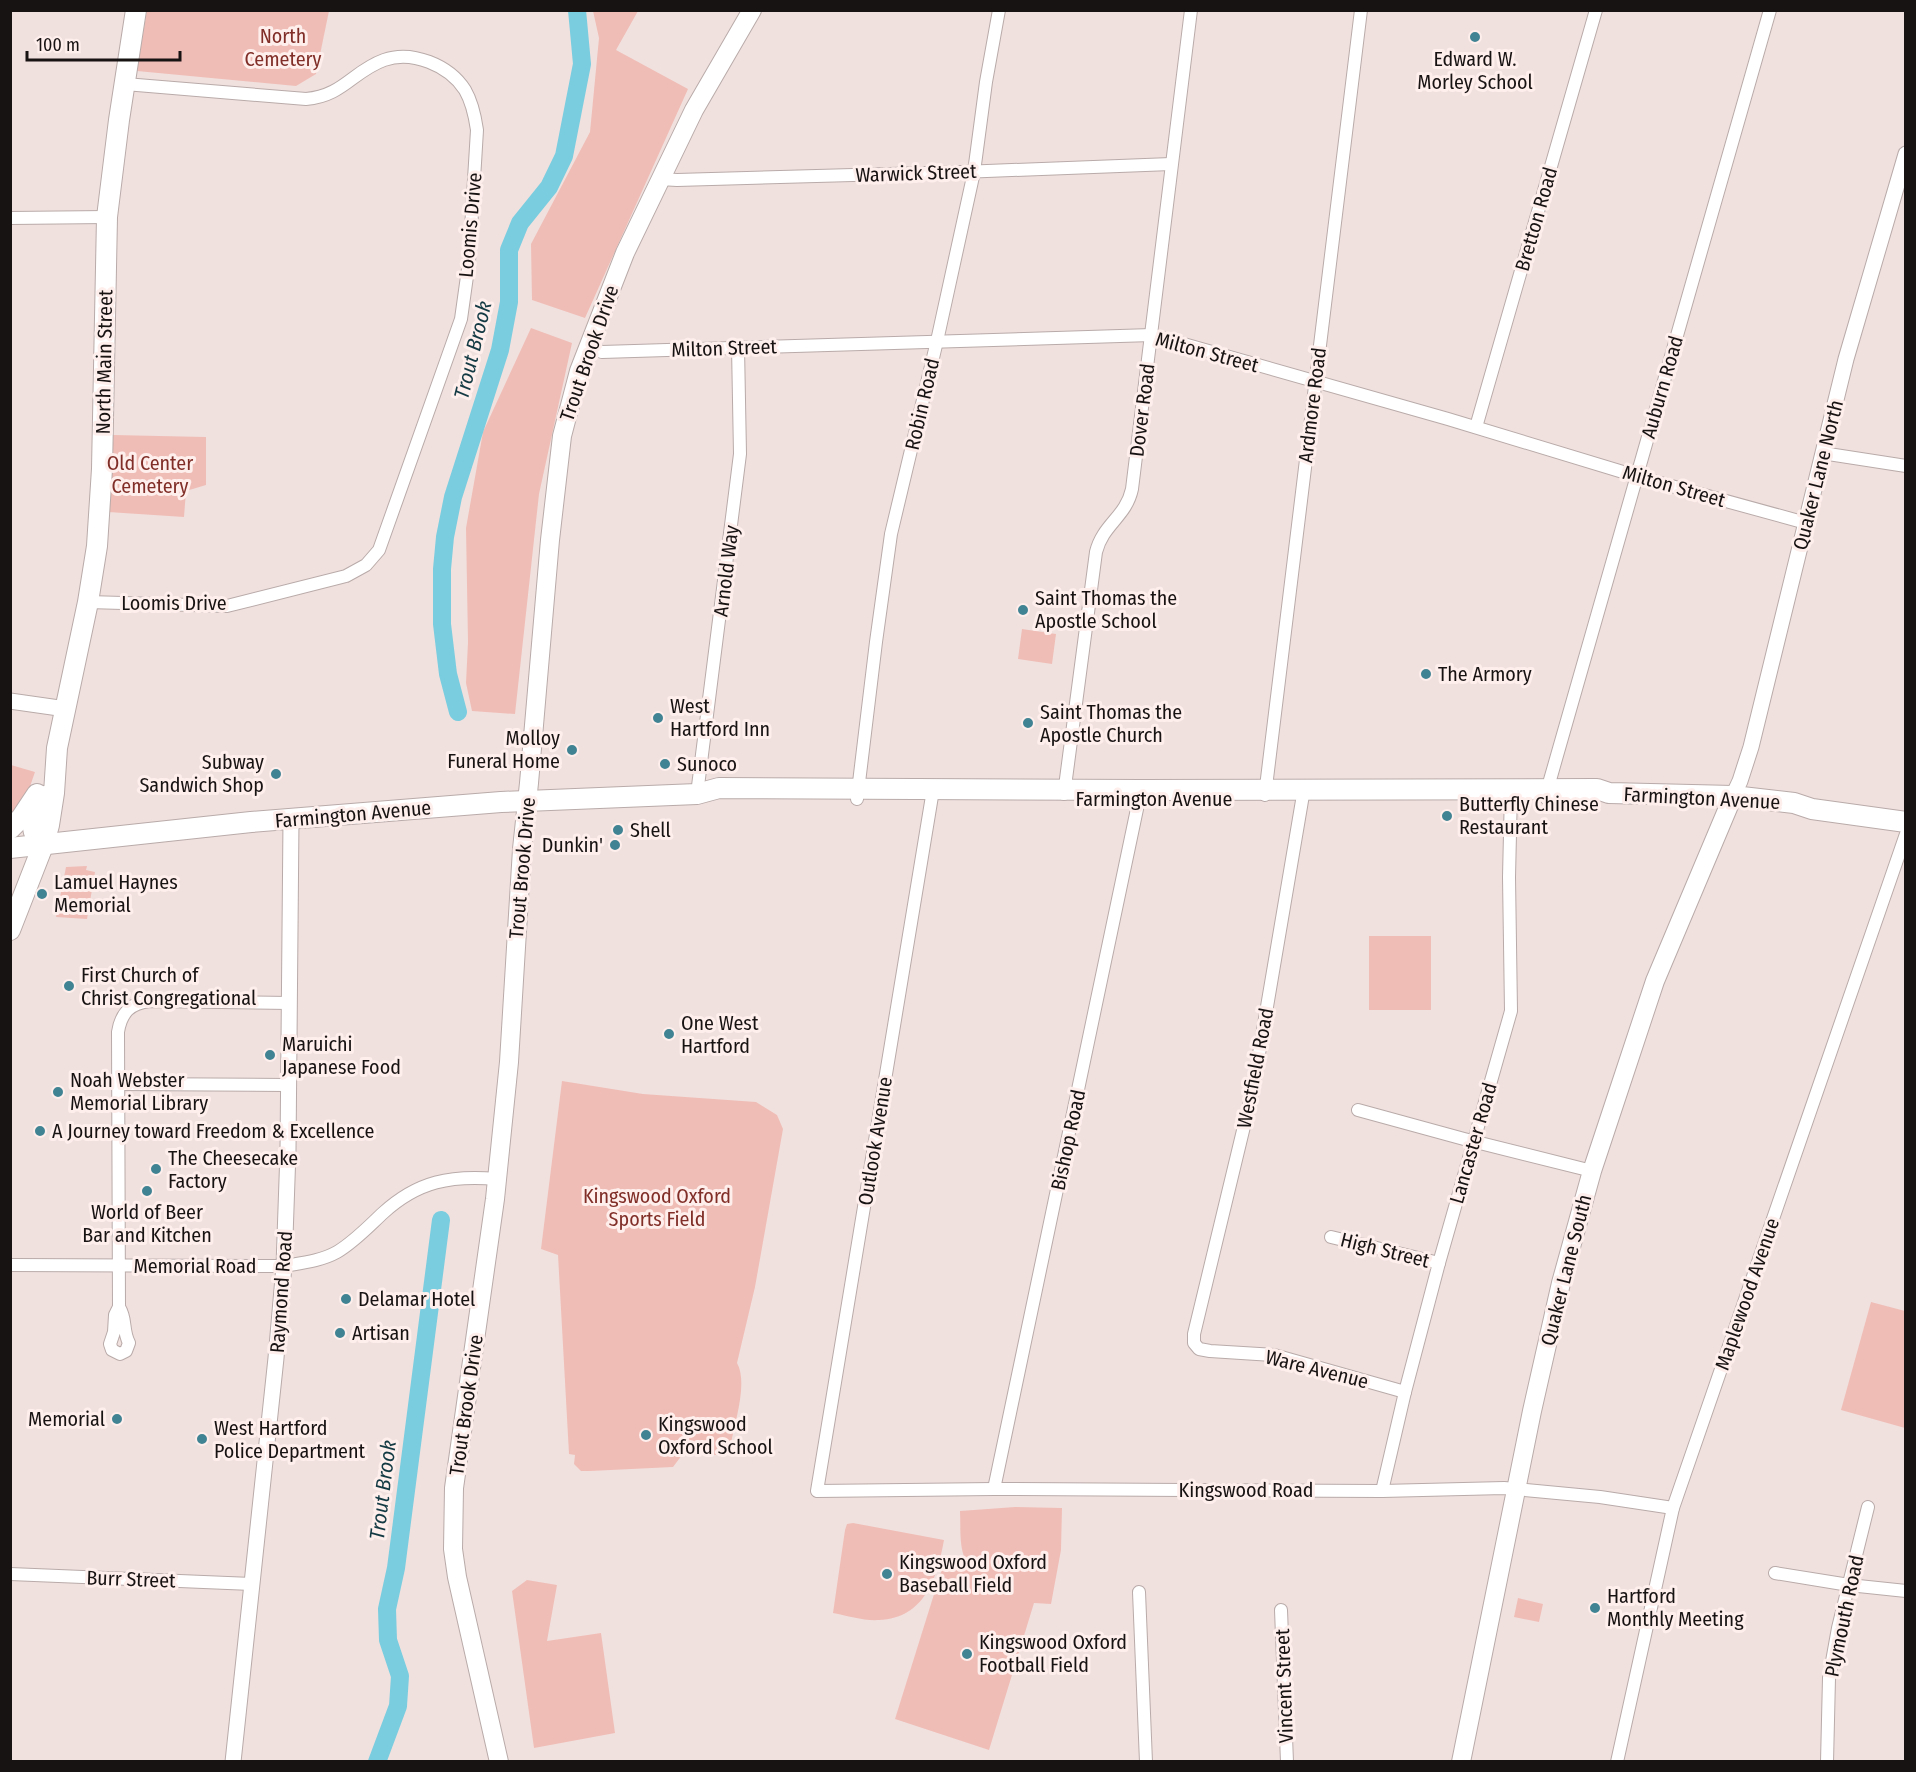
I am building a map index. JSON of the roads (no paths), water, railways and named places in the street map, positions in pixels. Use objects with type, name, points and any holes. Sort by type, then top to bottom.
[{"type":"main road","name":"North Main Street","points":[[10,930],[44,843],[54,793],[57,748],[88,602],[98,536],[102,469],[107,217],[118,120],[136,10]]},
{"type":"main road","name":"Trout Brook Drive","points":[[499,1761],[457,1577],[453,1549],[453,1522],[458,1454],[488,1257],[509,1062],[516,932],[558,460],[566,417],[588,347],[625,253],[694,110],[752,10]]},
{"type":"main road","name":"North Main Street","points":[[10,829],[21,818],[39,791],[57,748]]},
{"type":"main road","name":"Farmington Avenue","points":[[10,848],[251,822],[527,800],[698,794],[719,788],[823,794],[1548,794],[1598,789],[1609,793],[1733,796],[1794,803],[1812,809],[1905,822]]},
{"type":"main road","name":"Quaker Lane South","points":[[1461,1761],[1555,1310],[1592,1171],[1655,981],[1733,796]]},
{"type":"main road","name":"Farmington Avenue","points":[[1794,803],[1812,799],[1905,812]]},
{"type":"street","name":"Robin Road","points":[[858,794],[891,534],[974,172],[986,82],[999,10]]},
{"type":"street","name":"Dover Road","points":[[1064,794],[1096,552],[1103,534],[1130,499],[1191,10]]},
{"type":"street","name":"Ardmore Road","points":[[1265,794],[1361,10]]},
{"type":"street","name":"Bretton Road","points":[[1476,427],[1596,10]]},
{"type":"street","name":"Auburn Road","points":[[1548,794],[1770,10]]},
{"type":"street","name":"Loomis Drive","points":[[88,602],[227,606],[346,576],[366,565],[379,550],[461,319],[469,262],[477,130],[470,100],[465,90],[445,70],[426,61],[411,58],[383,60],[369,67],[336,91],[321,98],[306,99],[125,84]]},
{"type":"street","name":"Quaker Lane North","points":[[1733,796],[1751,747],[1846,359],[1905,154]]},
{"type":"street","name":"Warwick Street","points":[[660,179],[974,172],[1171,164]]},
{"type":"street","points":[[10,218],[107,217]]},
{"type":"street","name":"Milton Street","points":[[588,347],[602,352],[1152,335],[1806,523]]},
{"type":"street","name":"Arnold Way","points":[[698,794],[740,454],[738,347]]},
{"type":"street","points":[[1822,453],[1905,466]]},
{"type":"street","points":[[10,701],[66,709]]},
{"type":"street","name":"Outlook Avenue","points":[[817,1491],[932,794]]},
{"type":"street","name":"Bishop Road","points":[[994,1489],[1141,794]]},
{"type":"street","name":"Westfield Road","points":[[1194,1343],[1194,1334],[1253,1089],[1304,794]]},
{"type":"street","name":"Lancaster Road","points":[[1382,1491],[1439,1263],[1511,1011],[1509,877],[1511,794]]},
{"type":"street","name":"Raymond Road","points":[[233,1761],[284,1266],[288,1150],[291,820]]},
{"type":"street","name":"Maplewood Avenue","points":[[1617,1761],[1674,1508],[1905,834]]},
{"type":"street","points":[[119,1307],[119,1024],[125,1012],[134,1004],[150,1001],[290,1003]]},
{"type":"street","points":[[119,1084],[287,1085]]},
{"type":"street","points":[[1358,1110],[1592,1171]]},
{"type":"street","name":"Memorial Road","points":[[10,1265],[284,1266],[320,1259],[337,1251],[411,1191],[456,1178],[497,1179]]},
{"type":"street","name":"High Street","points":[[1331,1237],[1439,1263]]},
{"type":"street","name":"Ware Avenue","points":[[1194,1343],[1200,1349],[1210,1351],[1274,1355],[1405,1392]]},
{"type":"street","name":"Kingswood Road","points":[[817,1491],[994,1489],[1382,1491],[1517,1488],[1674,1508]]},
{"type":"street","name":"Plymouth Road","points":[[1827,1761],[1829,1678],[1838,1628],[1868,1507]]},
{"type":"street","points":[[1775,1573],[1905,1592]]},
{"type":"street","name":"Burr Street","points":[[10,1574],[252,1584]]},
{"type":"street","points":[[1139,1592],[1146,1761]]},
{"type":"street","name":"Vincent Street","points":[[1281,1610],[1287,1761]]},
{"type":"waterway","name":"Trout Brook","points":[[458,712],[448,674],[442,624],[442,569],[445,537],[453,497],[500,350],[509,302],[509,250],[520,223],[549,187],[564,156],[582,64],[577,10]]},
{"type":"waterway","name":"Trout Brook","points":[[377,1762],[398,1706],[400,1676],[388,1640],[387,1609],[396,1568],[441,1220]]},
{"type":"place","name":"Edward W. Morley School","points":[[1475,37]]},
{"type":"place","name":"Saint Thomas the Apostle School","points":[[1023,610]]},
{"type":"place","name":"The Armory","points":[[1426,674]]},
{"type":"place","name":"West Hartford Inn","points":[[658,718]]},
{"type":"place","name":"Saint Thomas the Apostle Church","points":[[1028,723]]},
{"type":"place","name":"Molloy Funeral Home","points":[[572,750]]},
{"type":"place","name":"Sunoco","points":[[665,764]]},
{"type":"place","name":"Subway Sandwich Shop","points":[[276,774]]},
{"type":"place","name":"Butterfly Chinese Restaurant","points":[[1447,816]]},
{"type":"place","name":"Shell","points":[[618,830]]},
{"type":"place","name":"Dunkin'","points":[[615,845]]},
{"type":"place","name":"Lamuel Haynes Memorial","points":[[42,894]]},
{"type":"place","name":"First Church of Christ Congregational","points":[[69,986]]},
{"type":"place","name":"One West Hartford","points":[[669,1034]]},
{"type":"place","name":"Maruichi Japanese Food","points":[[270,1055]]},
{"type":"place","name":"Noah Webster Memorial Library","points":[[58,1092]]},
{"type":"place","name":"A Journey toward Freedom & Excellence","points":[[40,1131]]},
{"type":"place","name":"The Cheesecake Factory","points":[[156,1169]]},
{"type":"place","name":"World of Beer Bar and Kitchen","points":[[147,1191]]},
{"type":"place","name":"Delamar Hotel","points":[[346,1299]]},
{"type":"place","name":"Artisan","points":[[340,1333]]},
{"type":"place","name":"Memorial","points":[[117,1419]]},
{"type":"place","name":"Kingswood Oxford School","points":[[646,1435]]},
{"type":"place","name":"West Hartford Police Department","points":[[202,1439]]},
{"type":"place","name":"Kingswood Oxford Baseball Field","points":[[887,1574]]},
{"type":"place","name":"Hartford Monthly Meeting","points":[[1595,1608]]},
{"type":"place","name":"Kingswood Oxford Football Field","points":[[967,1654]]},
{"type":"park label","name":"North Cemetery","points":[[283,48]]},
{"type":"park label","name":"Old Center Cemetery","points":[[150,474]]},
{"type":"park label","name":"Kingswood Oxford Sports Field","points":[[657,1208]]}]
